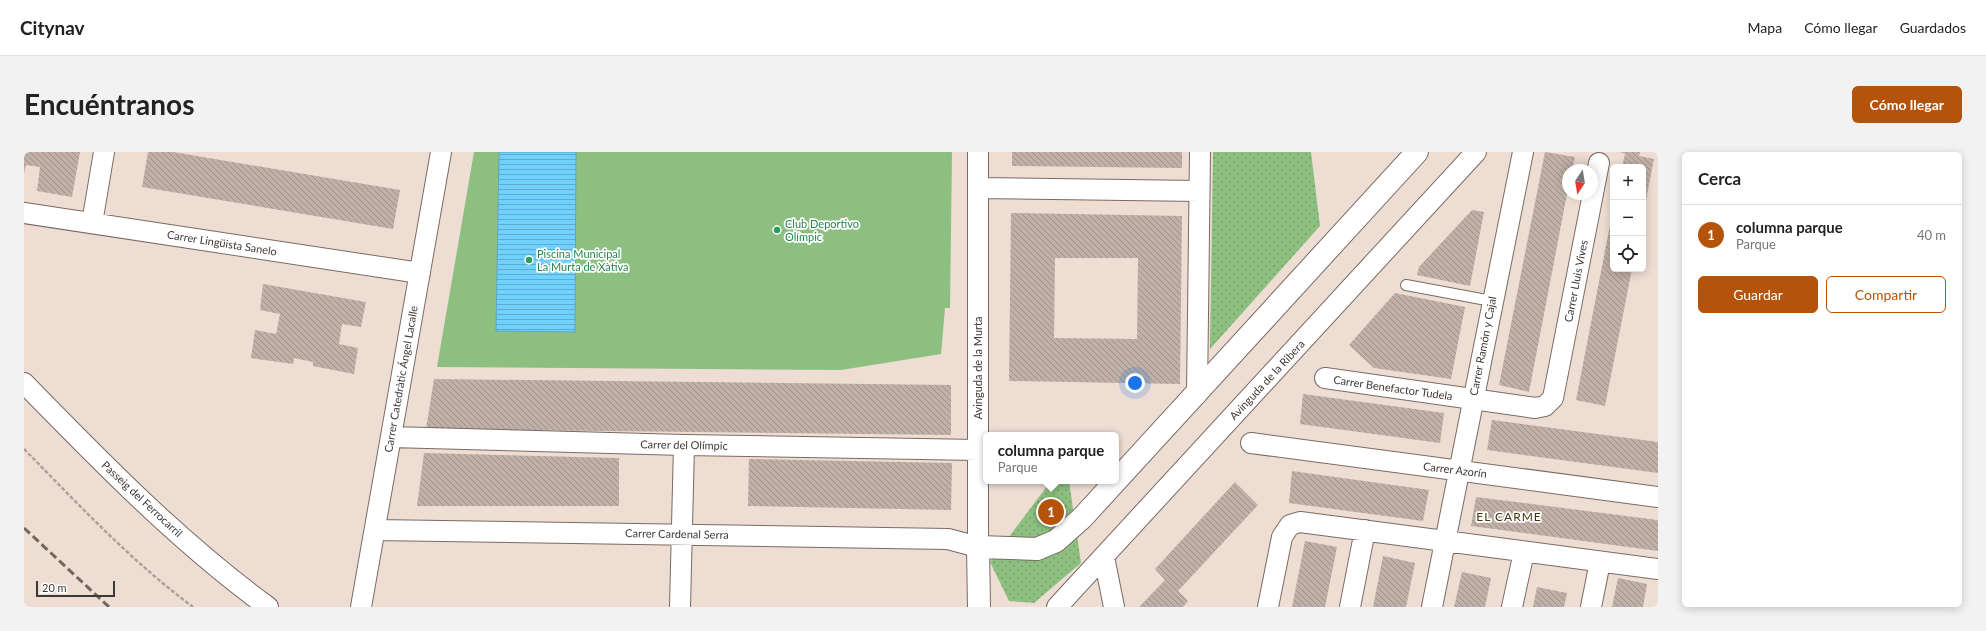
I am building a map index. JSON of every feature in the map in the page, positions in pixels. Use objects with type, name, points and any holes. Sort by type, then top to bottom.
[{"type":"street","points":[[92,223],[104,152]]},
{"type":"street","name":"Carrer Catedràtic Ángel Lacalle","points":[[361,607],[441,152]]},
{"type":"street","name":"Avinguda de la Murta","points":[[978,152],[979,607]]},
{"type":"street","points":[[1197,394],[1200,152]]},
{"type":"street","points":[[1119,478],[1418,152]]},
{"type":"street","name":"Avinguda de la Ribera","points":[[1057,607],[1476,152]]},
{"type":"street","name":"Carrer Ramón y Cajal","points":[[1432,607],[1523,152]]},
{"type":"street","name":"Carrer Lluis Vives","points":[[1553,398],[1599,164]]},
{"type":"street","points":[[978,188],[1200,191]]},
{"type":"street","name":"Carrer Lingüista Sanelo","points":[[24,213],[420,273]]},
{"type":"street","name":"Carrer Benefactor Tudela","points":[[1325,378],[1535,408],[1545,406],[1553,398]]},
{"type":"street","name":"Passeig del Ferrocarril","points":[[24,383],[150,508],[244,589],[268,607]]},
{"type":"street","name":"Carrer del Olímpic","points":[[391,437],[684,445],[978,450]]},
{"type":"street","name":"Carrer Azorín","points":[[1251,443],[1658,497]]},
{"type":"street","points":[[680,607],[684,445]]},
{"type":"street","points":[[978,547],[1037,549],[1056,541],[1082,518],[1114,484]]},
{"type":"street","points":[[1268,607],[1282,537],[1290,525],[1295,522],[1305,521],[1658,570]]},
{"type":"street","name":"Carrer Cardenal Serra","points":[[375,530],[948,539],[978,547]]},
{"type":"street","points":[[1350,607],[1365,530]]},
{"type":"street","points":[[1512,607],[1524,552]]},
{"type":"street","points":[[1104,557],[1114,607]]},
{"type":"street","points":[[1591,607],[1600,562]]},
{"type":"lane","points":[[1406,285],[1492,301]]},
{"type":"path","points":[[24,449],[94,520],[176,594],[193,607]]},
{"type":"green space","name":"Club Deportivo Olímpic","points":[[474,152],[952,152],[950,308],[945,308],[941,354],[841,370],[437,367]]},
{"type":"green space","points":[[1213,152],[1311,152],[1320,226],[1210,349]]},
{"type":"green space","points":[[1049,484],[1069,484],[1081,563],[1034,603],[1009,601],[990,562]]},
{"type":"water","points":[[499,152],[576,152],[575,332],[496,331]]},
{"type":"building","points":[[24,152],[80,152],[72,197],[37,191],[40,167],[26,165],[24,173]]},
{"type":"building","points":[[148,152],[173,152],[400,190],[393,229],[142,187]]},
{"type":"building","points":[[1012,152],[1182,152],[1182,168],[1012,166]]},
{"type":"building","points":[[1545,152],[1575,157],[1573,164],[1562,164],[1562,200],[1566,200],[1529,392],[1499,385]]},
{"type":"building","points":[[1620,152],[1640,152],[1639,156],[1654,159],[1646,200],[1646,164],[1623,164],[1625,154]]},
{"type":"building","points":[[1472,210],[1484,212],[1470,286],[1417,275],[1419,267]]},
{"type":"building","points":[[1011,213],[1182,216],[1180,384],[1009,381]],"holes":[[[1055,258],[1138,258],[1137,339],[1054,338]]]},
{"type":"building","points":[[1610,225],[1610,272],[1631,272],[1605,406],[1576,400]]},
{"type":"building","points":[[263,284],[366,302],[361,327],[342,324],[339,344],[358,348],[354,374],[313,366],[313,362],[294,358],[293,364],[251,358],[255,330],[276,334],[280,314],[260,310]]},
{"type":"building","points":[[1395,293],[1465,307],[1451,379],[1374,368],[1349,345]]},
{"type":"building","points":[[434,379],[951,385],[951,435],[426,429]]},
{"type":"building","points":[[1303,394],[1444,413],[1440,443],[1300,424]]},
{"type":"building","points":[[1492,420],[1658,442],[1658,473],[1487,450]]},
{"type":"building","points":[[424,453],[619,458],[619,506],[417,506]]},
{"type":"building","points":[[749,459],[952,463],[951,510],[748,506]]},
{"type":"building","points":[[1292,471],[1429,490],[1423,521],[1289,503]]},
{"type":"building","points":[[1235,482],[1258,505],[1178,591],[1188,601],[1183,607],[1139,607],[1165,580],[1155,569]]},
{"type":"building","points":[[1476,497],[1658,520],[1658,551],[1471,526]]},
{"type":"building","points":[[1305,541],[1337,547],[1325,607],[1292,607]]},
{"type":"building","points":[[1383,556],[1415,563],[1406,607],[1373,607]]},
{"type":"building","points":[[1462,572],[1491,578],[1485,607],[1454,607]]},
{"type":"building","points":[[1618,578],[1647,584],[1643,607],[1612,607]]},
{"type":"building","points":[[1537,587],[1567,593],[1564,607],[1533,607]]},
{"type":"railway","points":[[24,528],[109,607]]},
{"type":"place","name":"Club Deportivo Olímpic","points":[[777,230]]},
{"type":"place","name":"Piscina Municipal La Murta de Xàtiva","points":[[529,260]]},
{"type":"place","name":"columna parque","points":[[1051,512]]},
{"type":"district","name":"EL CARME","points":[[1509,517]]}]
